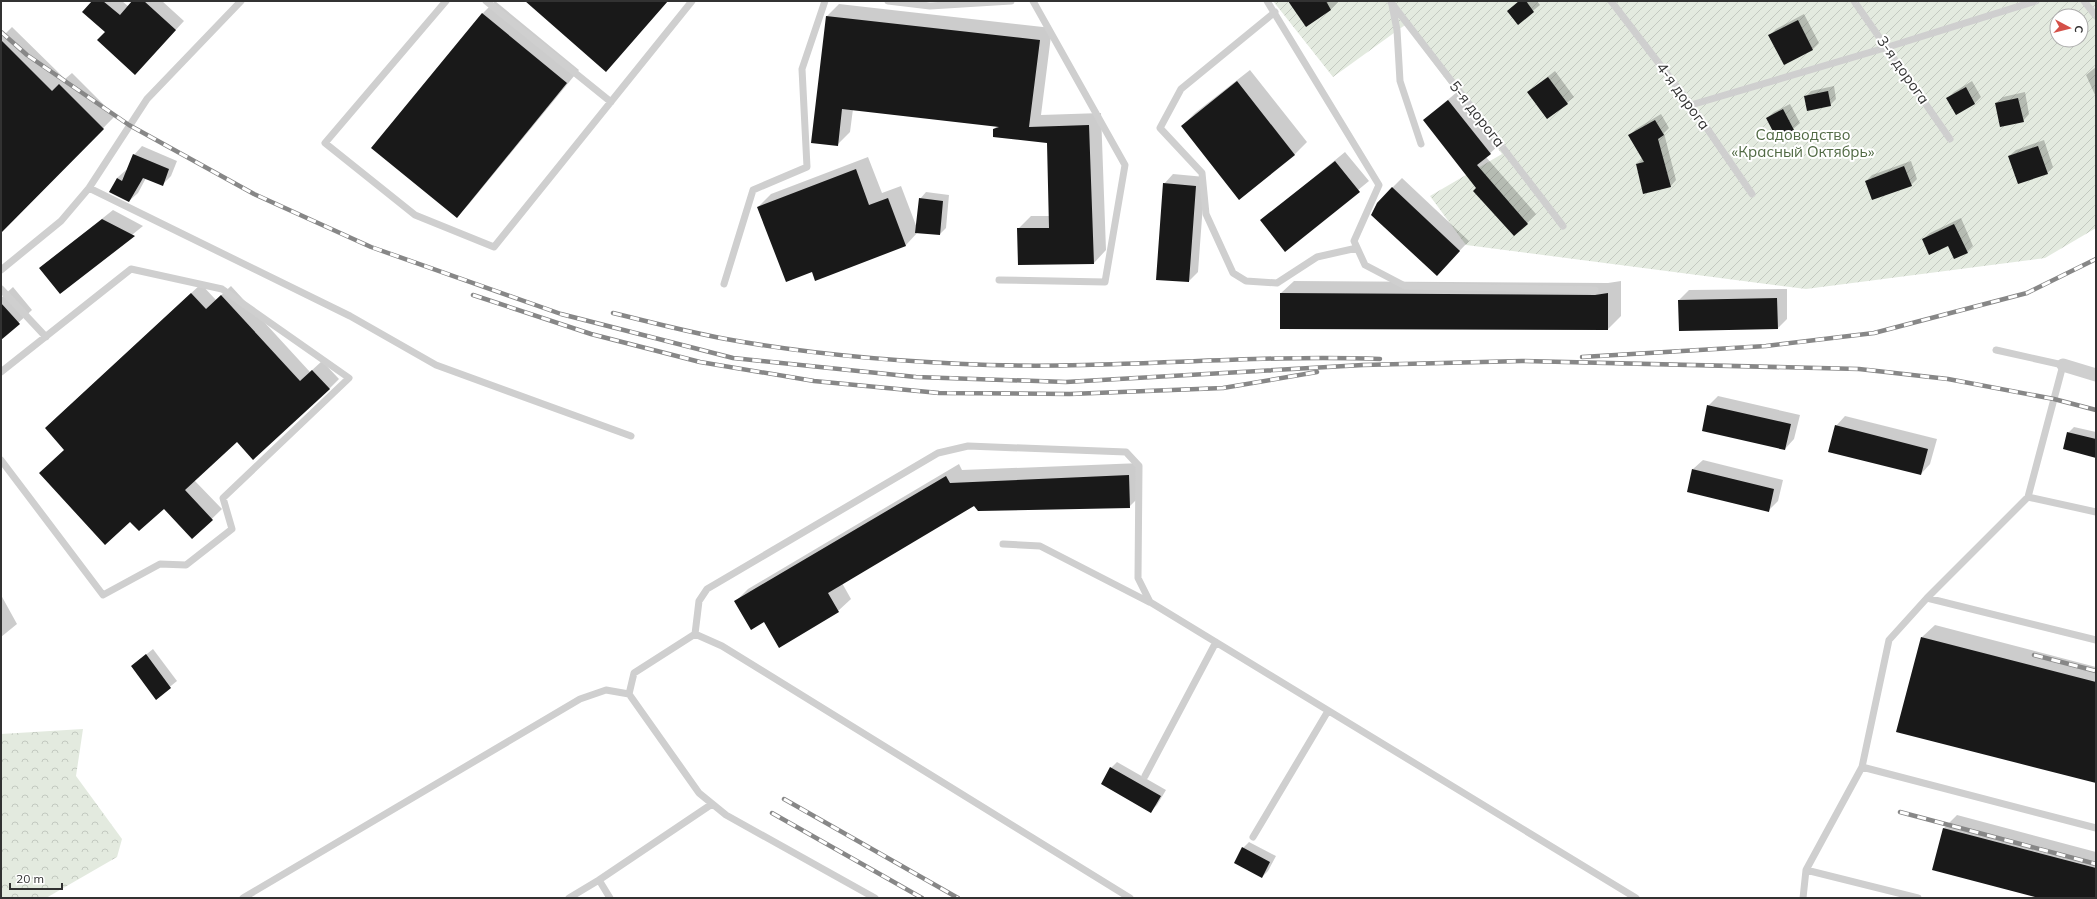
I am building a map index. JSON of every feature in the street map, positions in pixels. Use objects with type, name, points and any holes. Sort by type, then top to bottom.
[{"type":"street","points":[[2063,365],[2096,375]]},
{"type":"lane","points":[[1,270],[61,221],[89,188],[147,99],[241,1]]},
{"type":"lane","points":[[446,1],[325,143],[415,215],[494,247],[692,1]]},
{"type":"lane","points":[[486,1],[611,102]]},
{"type":"lane","points":[[724,284],[753,190],[807,167],[802,68],[825,1]]},
{"type":"lane","points":[[888,1],[930,6],[1012,1]]},
{"type":"lane","points":[[999,280],[1105,282],[1125,165],[1033,1]]},
{"type":"lane","points":[[1267,1],[1378,185],[1354,241],[1365,265],[1405,286],[1595,290]]},
{"type":"lane","points":[[1391,1],[1397,30],[1400,81],[1421,144]]},
{"type":"lane","name":"5-я дорога","points":[[1391,1],[1564,226]]},
{"type":"lane","name":"4-я дорога","points":[[1611,1],[1691,105],[1752,194]]},
{"type":"lane","name":"3-я дорога","points":[[1854,1],[1888,47],[1950,139]]},
{"type":"lane","points":[[1691,105],[1888,47],[2036,1]]},
{"type":"lane","points":[[2084,1],[2096,16]]},
{"type":"lane","points":[[1275,12],[1181,89],[1160,128],[1202,173],[1206,214],[1233,273],[1246,281],[1277,283],[1317,257],[1357,248]]},
{"type":"lane","points":[[89,188],[350,316],[436,365],[632,436]]},
{"type":"lane","points":[[1,372],[131,269],[222,289],[349,378],[223,498],[232,529],[186,565],[160,564],[103,595],[1,460]]},
{"type":"lane","points":[[1,289],[46,337]]},
{"type":"lane","points":[[1804,898],[1806,870],[1862,768],[1889,640],[1927,598],[2028,497],[2063,365],[1996,350]]},
{"type":"lane","points":[[629,694],[634,673],[695,634],[700,601],[707,589],[938,453],[968,446],[1126,452],[1139,466],[1138,578],[1150,602]]},
{"type":"lane","points":[[2028,497],[2096,512]]},
{"type":"lane","points":[[1003,544],[1040,546],[1150,602],[1636,898]]},
{"type":"lane","points":[[1927,598],[2096,640]]},
{"type":"lane","points":[[695,634],[722,646],[1130,898]]},
{"type":"lane","points":[[1145,776],[1216,642]]},
{"type":"lane","points":[[243,898],[580,699],[606,690],[629,694],[698,793],[726,815],[875,898]]},
{"type":"lane","points":[[1253,837],[1328,711]]},
{"type":"lane","points":[[1862,768],[2096,828]]},
{"type":"lane","points":[[569,898],[599,880],[712,804]]},
{"type":"lane","points":[[1806,870],[1918,898]]},
{"type":"lane","points":[[599,880],[610,898]]},
{"type":"green space","name":"Садоводство «Красный Октябрь»","points":[[1273,1],[2096,1],[2096,228],[2045,258],[1806,289],[1466,245],[1430,196],[1502,154],[1405,25],[1333,77]]},
{"type":"green space","points":[[83,729],[76,776],[122,839],[117,857],[46,898],[1,898],[1,734]]},
{"type":"building","points":[[92,1],[103,1],[120,15],[132,1],[144,1],[176,30],[135,75],[97,40],[105,32],[82,12]]},
{"type":"building","points":[[525,1],[668,1],[606,72]]},
{"type":"building","points":[[1288,1],[1326,1],[1331,10],[1306,27]]},
{"type":"building","points":[[1519,1],[1526,1],[1534,12],[1518,25],[1507,11]]},
{"type":"building","points":[[482,13],[567,83],[457,218],[371,148]]},
{"type":"building","points":[[826,16],[1040,40],[1029,127],[1089,125],[1094,264],[1018,265],[1017,228],[1049,228],[1047,143],[993,137],[993,129],[999,127],[842,109],[838,146],[811,143]]},
{"type":"building","points":[[1798,20],[1813,50],[1784,65],[1768,35]]},
{"type":"building","points":[[1,40],[52,91],[59,84],[104,129],[1,233]]},
{"type":"building","points":[[1548,77],[1568,104],[1547,119],[1527,92]]},
{"type":"building","points":[[1237,81],[1295,155],[1239,200],[1181,126]]},
{"type":"building","points":[[1966,87],[1975,104],[1956,115],[1946,98]]},
{"type":"building","points":[[1828,91],[1831,106],[1807,111],[1804,96]]},
{"type":"building","points":[[2018,98],[2024,122],[2000,127],[1995,103]]},
{"type":"building","points":[[1448,100],[1491,154],[1477,165],[1528,224],[1514,236],[1473,191],[1476,188],[1423,120]]},
{"type":"building","points":[[1783,109],[1794,130],[1777,139],[1766,118]]},
{"type":"building","points":[[1655,120],[1664,135],[1658,139],[1671,187],[1643,194],[1636,164],[1644,162],[1628,135]]},
{"type":"building","points":[[2038,146],[2048,174],[2018,184],[2008,156]]},
{"type":"building","points":[[133,154],[169,169],[163,186],[143,178],[129,202],[109,192],[117,178],[122,181]]},
{"type":"building","points":[[1335,161],[1360,192],[1285,252],[1260,220]]},
{"type":"building","points":[[1904,166],[1912,186],[1872,200],[1865,181]]},
{"type":"building","points":[[856,169],[869,205],[888,198],[906,246],[815,281],[812,272],[786,282],[757,207]]},
{"type":"building","points":[[1163,183],[1196,186],[1189,282],[1156,280]]},
{"type":"building","points":[[1392,187],[1460,251],[1437,276],[1371,215],[1377,203]]},
{"type":"building","points":[[919,198],[943,201],[940,235],[915,233]]},
{"type":"building","points":[[102,219],[135,236],[60,294],[39,268]]},
{"type":"building","points":[[1954,224],[1968,253],[1954,259],[1948,246],[1929,255],[1922,239]]},
{"type":"building","points":[[191,293],[206,309],[221,295],[300,381],[312,370],[330,389],[253,460],[237,442],[185,490],[213,520],[192,539],[164,509],[139,531],[130,522],[105,545],[39,473],[64,450],[45,428]]},
{"type":"building","points":[[1280,293],[1595,295],[1608,293],[1608,330],[1280,329]]},
{"type":"building","points":[[1777,298],[1778,329],[1679,331],[1678,300]]},
{"type":"building","points":[[1,303],[20,324],[1,340]]},
{"type":"building","points":[[1707,405],[1791,424],[1785,450],[1702,431]]},
{"type":"building","points":[[1835,425],[1928,449],[1921,475],[1828,452]]},
{"type":"building","points":[[2067,432],[2096,439],[2096,458],[2063,449]]},
{"type":"building","points":[[1692,469],[1774,489],[1769,512],[1687,492]]},
{"type":"building","points":[[1129,475],[1130,508],[978,511],[974,506],[828,593],[839,612],[779,648],[764,622],[751,630],[734,601],[946,476],[950,483]]},
{"type":"building","points":[[1921,637],[2096,682],[2096,783],[1896,732]]},
{"type":"building","points":[[146,654],[171,688],[156,700],[131,666]]},
{"type":"building","points":[[1110,767],[1161,796],[1151,813],[1101,784]]},
{"type":"building","points":[[1943,828],[2096,868],[2096,898],[2039,898],[1932,870]]},
{"type":"building","points":[[1242,847],[1270,862],[1262,878],[1234,863]]},
{"type":"railway","points":[[1,32],[27,55],[129,125],[254,194],[371,247],[561,314],[733,358],[916,377],[1066,382],[1363,365],[1522,361],[1859,369],[1948,379],[2054,399],[2096,410]]},
{"type":"railway","points":[[1582,357],[1766,346],[1874,333],[2027,293],[2096,259]]},
{"type":"railway","points":[[473,295],[591,334],[700,362],[814,381],[939,393],[1070,394],[1223,388],[1317,372]]},
{"type":"railway","points":[[613,313],[698,333],[759,345],[857,357],[923,362],[1038,366],[1282,358],[1380,359]]},
{"type":"railway","points":[[2034,655],[2096,671]]},
{"type":"railway","points":[[784,799],[958,898]]},
{"type":"railway","points":[[1900,812],[2096,864]]},
{"type":"railway","points":[[772,813],[922,898]]}]
